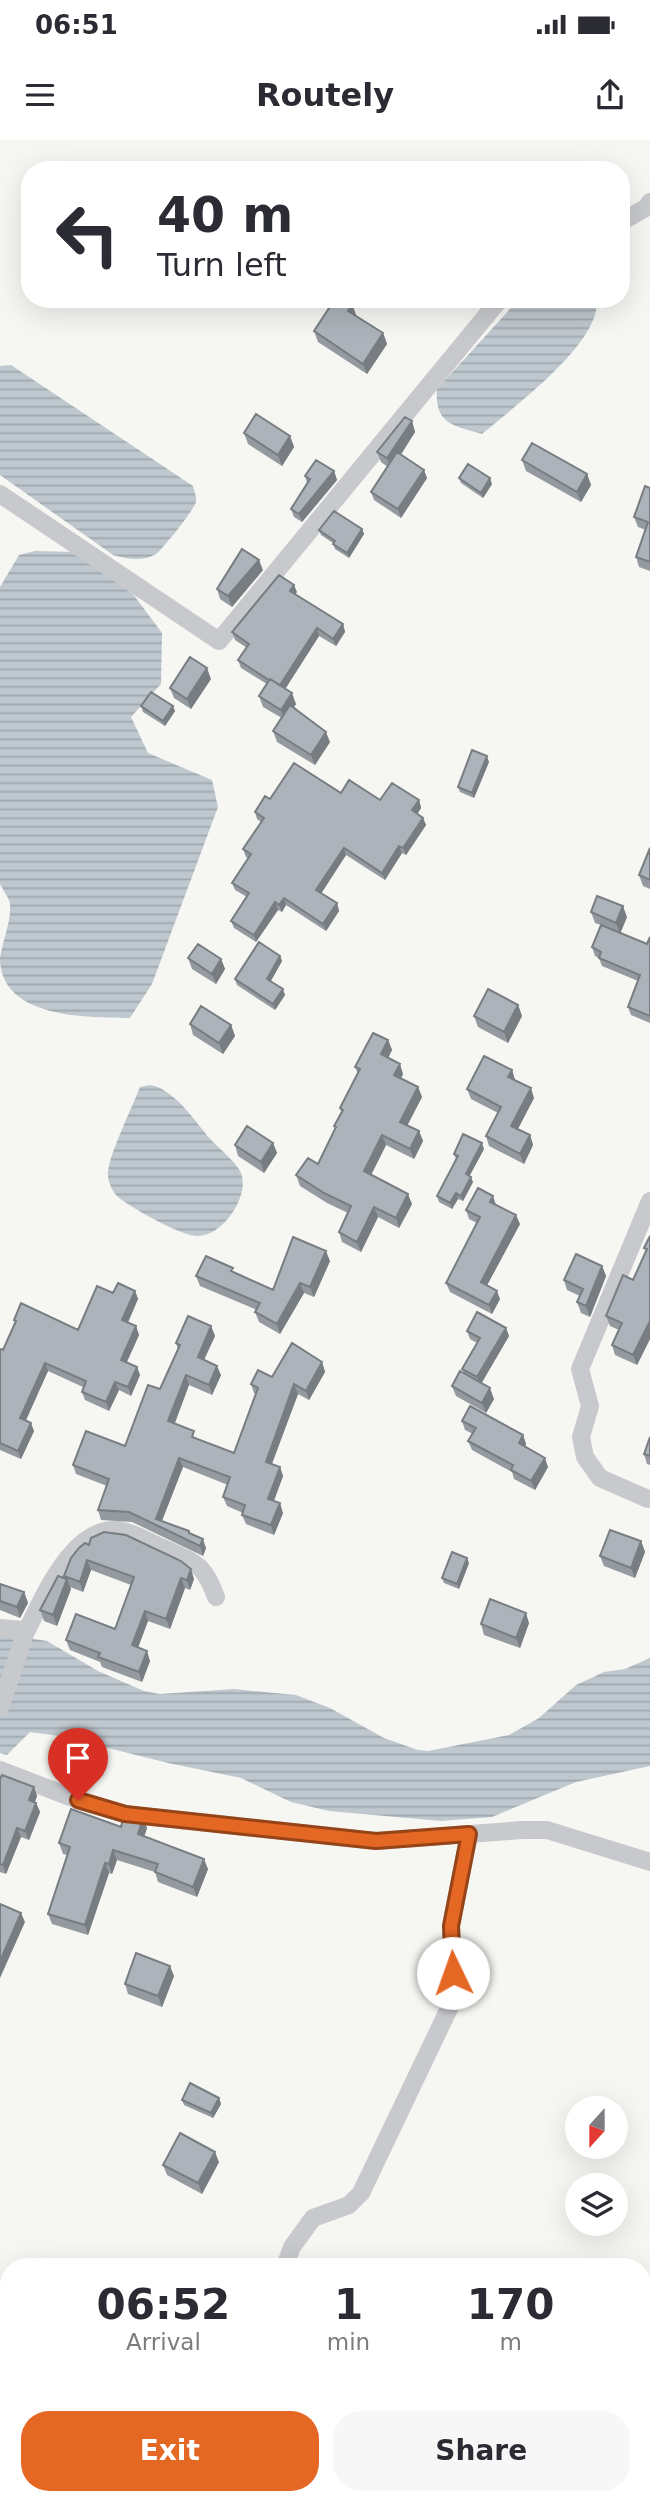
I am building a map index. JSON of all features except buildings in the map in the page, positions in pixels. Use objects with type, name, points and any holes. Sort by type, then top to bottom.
[{"type":"street","points":[[630,217],[647,207],[650,202]]},
{"type":"street","points":[[0,494],[219,641],[493,308]]},
{"type":"street","points":[[648,1499],[600,1478],[585,1457],[581,1437],[590,1406],[580,1369],[650,1201]]},
{"type":"street","points":[[0,1708],[25,1635],[45,1595],[72,1552],[96,1533],[124,1531],[188,1559],[202,1567],[209,1577],[216,1597]]},
{"type":"street","points":[[0,1628],[23,1630],[25,1635]]},
{"type":"street","points":[[0,1770],[78,1800],[125,1814],[376,1841],[547,1830],[650,1862]]},
{"type":"street","points":[[288,2258],[292,2247],[313,2218],[349,2205],[361,2193],[455,1996],[451,1926],[469,1834]]},
{"type":"shaded area","points":[[511,308],[595,308],[595,316],[586,334],[571,354],[533,391],[482,434],[448,422],[443,417],[437,401],[437,389]]},
{"type":"shaded area","points":[[11,365],[193,486],[196,500],[194,506],[156,554],[140,559],[113,555],[0,475],[0,366]]},
{"type":"shaded area","points":[[35,551],[76,552],[133,594],[162,633],[161,684],[131,717],[148,753],[212,780],[218,807],[152,984],[130,1018],[93,1017],[50,1011],[31,1004],[15,993],[4,978],[0,958],[10,904],[0,884],[0,587],[19,555]]},
{"type":"shaded area","points":[[150,1085],[176,1100],[241,1173],[242,1193],[238,1203],[225,1222],[207,1234],[198,1236],[181,1232],[144,1214],[123,1201],[110,1185],[108,1172],[117,1142],[140,1087]]},
{"type":"shaded area","points":[[8,1635],[47,1641],[98,1671],[144,1691],[160,1694],[234,1689],[296,1695],[330,1708],[384,1738],[428,1751],[509,1735],[539,1718],[576,1685],[604,1672],[625,1669],[650,1658],[650,1766],[576,1782],[492,1817],[441,1821],[329,1811],[291,1802],[241,1778],[60,1736],[30,1732],[7,1755],[0,1753],[0,1637]]},
{"type":"route","points":[[78,1800],[125,1814],[376,1841],[469,1834],[451,1926],[453,1973]]}]
